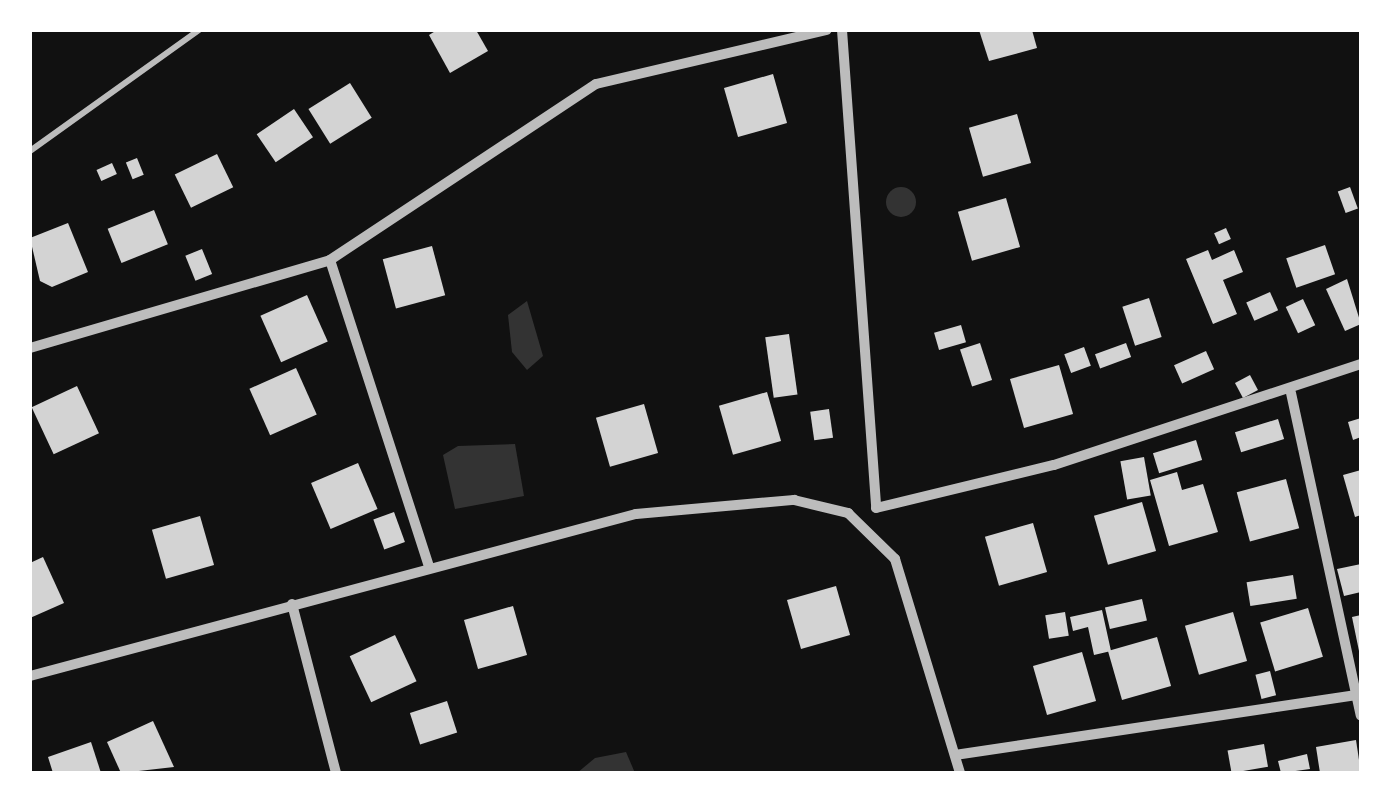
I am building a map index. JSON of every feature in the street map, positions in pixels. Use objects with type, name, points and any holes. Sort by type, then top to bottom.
[{"type":"street","points":[[30,348],[330,260],[596,84],[827,30]]},
{"type":"street","points":[[842,30],[876,508]]},
{"type":"street","points":[[330,260],[429,567]]},
{"type":"street","points":[[864,522],[876,508],[1291,393],[1361,364]]},
{"type":"street","points":[[1291,393],[1361,716]]},
{"type":"street","points":[[30,676],[636,514],[731,501],[794,500],[864,522],[895,559],[960,773]]},
{"type":"street","points":[[292,604],[336,773]]},
{"type":"street","points":[[955,754],[1357,694]]},
{"type":"lane","points":[[30,152],[199,30]]},
{"type":"shaded area","points":[[901,187],[912,191],[916,202],[912,213],[901,217],[890,213],[886,202],[890,191]]},
{"type":"shaded area","points":[[527,301],[543,356],[527,370],[512,352],[508,315]]},
{"type":"shaded area","points":[[515,444],[524,496],[455,509],[443,455],[458,446]]},
{"type":"shaded area","points":[[626,752],[635,773],[577,773],[595,758]]},
{"type":"building","points":[[437,30],[476,30],[488,51],[450,73],[429,35]]},
{"type":"building","points":[[979,30],[1032,30],[1037,48],[989,61]]},
{"type":"building","points":[[773,74],[787,123],[738,137],[724,88]]},
{"type":"building","points":[[350,83],[372,118],[330,144],[308,109]]},
{"type":"building","points":[[294,109],[313,137],[276,162],[257,134]]},
{"type":"building","points":[[1017,114],[1031,163],[983,177],[969,128]]},
{"type":"building","points":[[217,154],[233,187],[191,208],[175,175]]},
{"type":"building","points":[[137,158],[144,175],[133,179],[126,162]]},
{"type":"building","points":[[112,163],[117,174],[101,181],[96,170]]},
{"type":"building","points":[[1350,187],[1358,209],[1346,213],[1338,191]]},
{"type":"building","points":[[1006,198],[1020,247],[972,261],[958,212]]},
{"type":"building","points":[[154,210],[168,244],[122,263],[108,229]]},
{"type":"building","points":[[68,223],[88,272],[52,287],[40,281],[30,238]]},
{"type":"building","points":[[1226,228],[1231,239],[1219,244],[1214,233]]},
{"type":"building","points":[[1325,245],[1335,274],[1296,288],[1286,258]]},
{"type":"building","points":[[432,246],[445,295],[396,308],[383,259]]},
{"type":"building","points":[[202,249],[212,274],[195,281],[185,256]]},
{"type":"building","points":[[1208,250],[1212,260],[1234,250],[1243,272],[1223,280],[1237,314],[1213,324],[1186,259]]},
{"type":"building","points":[[1347,279],[1361,324],[1345,331],[1326,289]]},
{"type":"building","points":[[1270,292],[1278,310],[1254,321],[1246,303]]},
{"type":"building","points":[[307,295],[328,342],[281,362],[260,316]]},
{"type":"building","points":[[1149,298],[1162,337],[1135,346],[1122,307]]},
{"type":"building","points":[[1303,299],[1315,325],[1298,333],[1286,307]]},
{"type":"building","points":[[961,325],[966,342],[939,350],[934,333]]},
{"type":"building","points":[[789,334],[797,394],[774,398],[765,337]]},
{"type":"building","points":[[980,343],[992,380],[972,387],[960,349]]},
{"type":"building","points":[[1126,343],[1131,357],[1100,368],[1095,354]]},
{"type":"building","points":[[1084,347],[1091,366],[1071,373],[1064,354]]},
{"type":"building","points":[[1206,351],[1214,369],[1182,384],[1174,365]]},
{"type":"building","points":[[1059,365],[1073,414],[1024,428],[1010,379]]},
{"type":"building","points":[[296,368],[317,415],[270,435],[249,389]]},
{"type":"building","points":[[1250,375],[1258,390],[1243,398],[1235,383]]},
{"type":"building","points":[[77,386],[99,433],[54,454],[32,407]]},
{"type":"building","points":[[767,392],[781,441],[733,455],[719,406]]},
{"type":"building","points":[[644,404],[658,453],[610,467],[596,418]]},
{"type":"building","points":[[829,409],[833,438],[814,440],[810,412]]},
{"type":"building","points":[[1361,418],[1361,437],[1353,440],[1348,422]]},
{"type":"building","points":[[1278,419],[1284,439],[1241,452],[1235,432]]},
{"type":"building","points":[[1196,440],[1202,460],[1159,473],[1153,453]]},
{"type":"building","points":[[1144,457],[1151,495],[1127,500],[1120,461]]},
{"type":"building","points":[[358,463],[378,509],[331,529],[311,483]]},
{"type":"building","points":[[1361,470],[1361,515],[1355,517],[1343,475]]},
{"type":"building","points":[[1177,472],[1182,490],[1203,484],[1218,532],[1169,546],[1150,480]]},
{"type":"building","points":[[1286,479],[1299,528],[1250,541],[1237,492]]},
{"type":"building","points":[[1142,502],[1156,551],[1108,565],[1094,516]]},
{"type":"building","points":[[394,512],[405,542],[384,550],[373,520]]},
{"type":"building","points":[[200,516],[214,565],[166,579],[152,530]]},
{"type":"building","points":[[1033,523],[1047,572],[999,586],[985,537]]},
{"type":"building","points":[[43,557],[64,603],[30,618],[30,563]]},
{"type":"building","points":[[1361,564],[1361,592],[1344,596],[1337,569]]},
{"type":"building","points":[[1293,575],[1297,599],[1250,606],[1247,582]]},
{"type":"building","points":[[836,586],[850,635],[801,649],[787,600]]},
{"type":"building","points":[[1142,599],[1147,620],[1110,629],[1105,608]]},
{"type":"building","points":[[513,606],[527,655],[478,669],[464,620]]},
{"type":"building","points":[[1308,608],[1323,657],[1275,671],[1260,623]]},
{"type":"building","points":[[1102,610],[1111,651],[1094,655],[1088,627],[1073,631],[1070,617]]},
{"type":"building","points":[[1065,612],[1069,636],[1049,639],[1045,615]]},
{"type":"building","points":[[1233,612],[1247,661],[1199,675],[1185,626]]},
{"type":"building","points":[[1361,615],[1361,651],[1359,651],[1352,617]]},
{"type":"building","points":[[395,635],[417,681],[371,702],[350,656]]},
{"type":"building","points":[[1157,637],[1171,686],[1122,700],[1108,651]]},
{"type":"building","points":[[1082,652],[1096,701],[1047,715],[1033,666]]},
{"type":"building","points":[[1270,671],[1276,695],[1261,699],[1255,675]]},
{"type":"building","points":[[447,701],[457,732],[420,744],[410,713]]},
{"type":"building","points":[[153,721],[174,767],[121,773],[107,742]]},
{"type":"building","points":[[1356,740],[1361,773],[1320,773],[1316,747]]},
{"type":"building","points":[[91,742],[101,773],[53,773],[48,757]]},
{"type":"building","points":[[1264,744],[1268,767],[1232,773],[1228,750]]},
{"type":"building","points":[[1307,754],[1310,769],[1281,773],[1278,761]]}]
